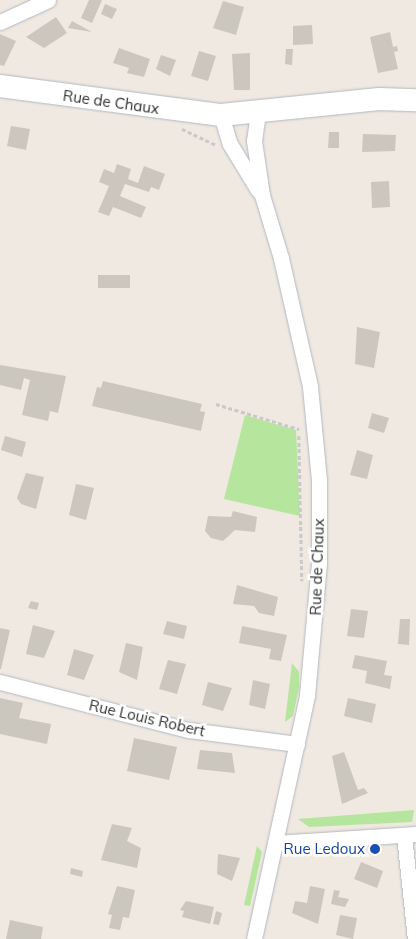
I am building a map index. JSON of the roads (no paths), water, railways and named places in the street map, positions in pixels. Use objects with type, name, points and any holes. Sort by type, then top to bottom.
[{"type":"street","points":[[0,22],[48,0]]},
{"type":"street","name":"Rue de Chaux","points":[[0,86],[221,115],[258,114],[379,99],[416,100]]},
{"type":"street","name":"Rue de Chaux","points":[[379,99],[416,86]]},
{"type":"street","name":"Rue de Chaux","points":[[254,939],[307,695],[319,563],[318,462],[302,344],[262,195],[254,141],[258,114]]},
{"type":"street","name":"Rue de Chaux","points":[[221,115],[230,144],[262,195]]},
{"type":"street","name":"Rue Louis Robert","points":[[0,682],[189,730],[297,744]]},
{"type":"street","points":[[275,843],[410,835],[415,939]]},
{"type":"place","name":"Rue Ledoux","points":[[375,849]]}]
